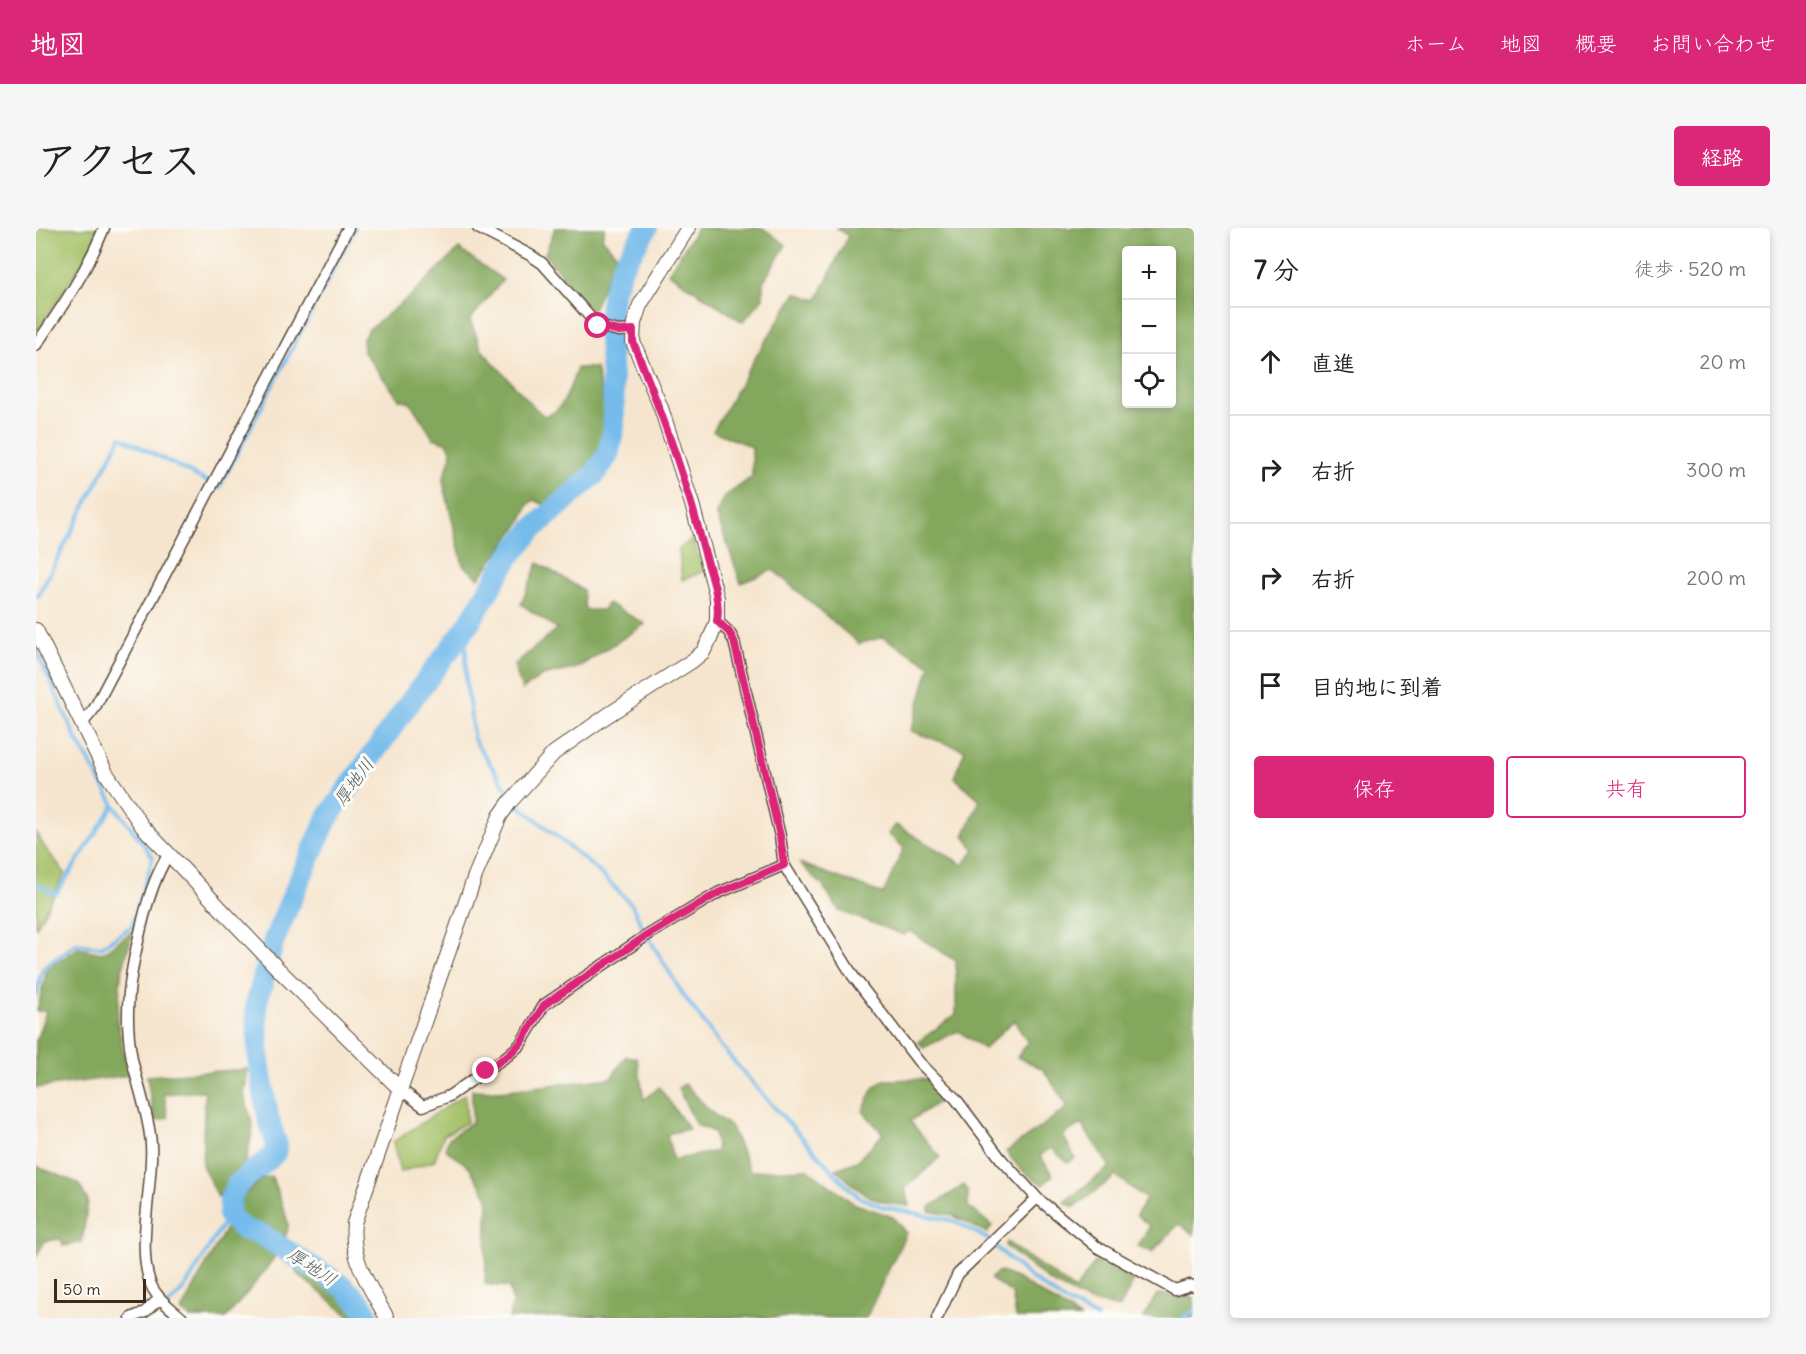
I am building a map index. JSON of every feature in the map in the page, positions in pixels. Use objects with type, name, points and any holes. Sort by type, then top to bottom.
[{"type":"street","points":[[36,345],[65,304],[93,256],[104,228]]},
{"type":"street","points":[[81,725],[94,709],[348,228]]},
{"type":"street","points":[[478,228],[542,263],[598,326],[619,331],[633,330]]},
{"type":"street","points":[[387,1318],[360,1271],[353,1238],[354,1223],[475,876],[500,816],[513,798],[554,753],[692,661],[703,651],[717,621],[717,598],[692,504],[661,408],[633,342],[633,330],[640,305],[688,228]]},
{"type":"street","points":[[717,621],[729,632],[734,641],[780,836],[784,865],[853,976],[919,1062],[956,1099],[995,1151],[1037,1198],[1097,1246],[1175,1290],[1190,1285],[1194,1286]]},
{"type":"street","points":[[36,630],[81,725],[106,773],[128,808],[168,855],[262,952],[400,1089],[423,1106],[449,1096],[507,1056],[520,1044],[544,1005],[647,935],[718,893],[784,865]]},
{"type":"street","points":[[168,855],[158,872],[147,904],[131,966],[127,992],[129,1037],[151,1144],[146,1217],[146,1264],[152,1287],[171,1308]]},
{"type":"street","points":[[937,1318],[958,1274],[1037,1198]]},
{"type":"street","points":[[131,1318],[145,1312],[171,1308]]},
{"type":"green space","points":[[36,228],[98,228],[89,253],[36,333]]},
{"type":"green space","points":[[555,228],[605,228],[602,238],[617,255],[591,313],[545,254]]},
{"type":"green space","points":[[697,228],[763,228],[786,245],[763,282],[763,298],[743,322],[668,273]]},
{"type":"green space","points":[[837,228],[1194,228],[1194,1235],[1179,1224],[1152,1252],[1138,1246],[1150,1226],[1136,1215],[1146,1199],[1116,1176],[1074,1207],[1064,1202],[1110,1167],[1081,1124],[1063,1135],[1075,1158],[1068,1163],[1051,1148],[1040,1156],[1053,1175],[1043,1185],[1021,1170],[1006,1152],[1068,1107],[1043,1069],[1017,1057],[1028,1043],[1014,1020],[984,1049],[958,1031],[923,1048],[918,1042],[956,1014],[956,961],[910,931],[904,935],[839,911],[823,886],[799,863],[883,894],[904,848],[888,834],[896,825],[963,865],[975,850],[964,836],[980,800],[954,777],[965,750],[911,731],[930,665],[883,637],[859,644],[773,570],[741,583],[716,513],[724,497],[752,477],[752,447],[713,431],[796,293],[817,300],[848,236]]},
{"type":"green space","points":[[459,249],[503,280],[470,320],[482,350],[544,416],[557,410],[562,404],[577,368],[596,368],[606,421],[604,446],[587,476],[547,506],[534,500],[528,505],[521,522],[479,578],[463,565],[443,481],[452,452],[447,443],[433,438],[410,402],[399,399],[363,351],[363,339],[368,330],[409,297]]},
{"type":"green space","points":[[692,539],[704,571],[682,580],[679,549]]},
{"type":"green space","points":[[538,563],[583,590],[585,610],[603,610],[608,603],[645,624],[577,668],[542,676],[522,690],[514,665],[557,629],[521,604]]},
{"type":"green space","points":[[36,832],[45,848],[65,873],[36,928]]},
{"type":"green space","points":[[133,931],[121,975],[117,1021],[129,1075],[36,1088],[36,1041],[46,1011],[37,1011],[47,969],[78,948],[102,953]]},
{"type":"green space","points":[[626,1056],[637,1058],[644,1100],[659,1087],[689,1129],[667,1134],[673,1160],[717,1151],[714,1132],[696,1125],[678,1088],[685,1084],[711,1112],[731,1127],[750,1171],[808,1169],[853,1203],[893,1217],[906,1233],[866,1318],[590,1316],[509,1318],[513,1304],[509,1287],[485,1284],[488,1197],[469,1167],[445,1149],[449,1138],[472,1122],[472,1090],[500,1091],[611,1078]]},
{"type":"green space","points":[[248,1069],[244,1094],[253,1126],[246,1164],[218,1197],[202,1165],[205,1091],[164,1094],[168,1118],[154,1121],[147,1076]]},
{"type":"green space","points":[[927,1079],[944,1098],[910,1121],[940,1157],[905,1189],[910,1206],[876,1200],[861,1192],[836,1169],[857,1161],[883,1134],[863,1111],[873,1088],[884,1080]]},
{"type":"green space","points":[[465,1094],[467,1122],[444,1135],[434,1161],[400,1172],[393,1142]]},
{"type":"green space","points":[[36,1166],[78,1183],[88,1201],[82,1242],[63,1246],[61,1239],[45,1241],[36,1257]]},
{"type":"green space","points":[[272,1177],[288,1226],[280,1247],[263,1274],[226,1318],[190,1318],[181,1311],[244,1195],[263,1178]]},
{"type":"green space","points":[[964,1185],[968,1192],[968,1206],[992,1226],[987,1233],[954,1216],[929,1211],[930,1207]]},
{"type":"green space","points":[[1007,1242],[1075,1290],[1098,1258],[1133,1281],[1120,1308],[1087,1301],[1052,1283],[1005,1246]]},
{"type":"green space","points":[[296,1266],[316,1274],[335,1286],[365,1318],[352,1318],[296,1273]]},
{"type":"green space","points":[[999,1271],[1018,1279],[1080,1318],[1016,1318],[1012,1293],[990,1279]]},
{"type":"green space","points":[[1157,1294],[1194,1297],[1194,1318],[1143,1318]]},
{"type":"waterway","points":[[217,487],[219,488],[355,228]]},
{"type":"waterway","name":"厚地川","points":[[369,1318],[362,1305],[344,1287],[262,1235],[243,1229],[229,1216],[230,1199],[238,1184],[269,1159],[275,1153],[277,1146],[268,1117],[259,1062],[256,1005],[274,940],[328,817],[466,628],[509,557],[534,528],[595,474],[608,455],[614,426],[608,324],[613,292],[623,265],[647,228]]},
{"type":"waterway","points":[[38,596],[121,437],[208,482]]},
{"type":"waterway","points":[[466,628],[466,681],[474,740],[511,795]]},
{"type":"waterway","points":[[36,649],[75,736],[114,805],[56,894],[36,884]]},
{"type":"waterway","points":[[515,802],[596,869],[632,905],[644,930],[682,993],[720,1045],[763,1095],[859,1197],[883,1207],[954,1221],[986,1238],[1031,1278],[1064,1301],[1097,1318]]},
{"type":"waterway","points":[[36,994],[43,968],[76,944],[101,947],[132,926],[153,857],[114,805]]},
{"type":"waterway","points":[[148,1318],[162,1310],[185,1287],[229,1216]]},
{"type":"waterway","points":[[1183,1318],[1194,1311]]},
{"type":"route","points":[[486,1071],[520,1044],[544,1005],[643,938],[718,893],[784,865],[780,836],[734,641],[729,632],[717,621],[717,598],[692,504],[661,408],[633,342],[633,330],[619,331],[598,326]]}]
